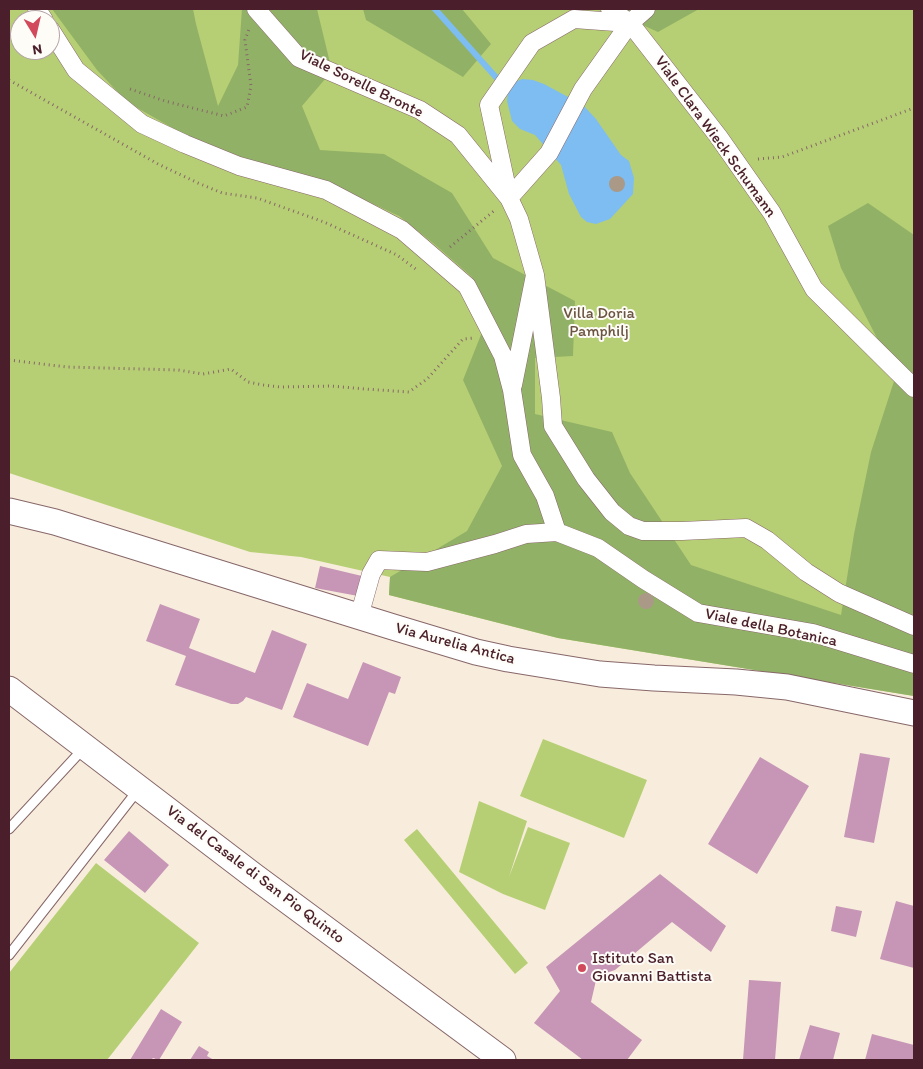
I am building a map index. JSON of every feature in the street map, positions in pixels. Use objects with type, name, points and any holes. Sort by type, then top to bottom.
[{"type":"street","name":"Viale Sorelle Bronte","points":[[256,9],[299,58],[420,110],[458,135],[509,198]]},
{"type":"street","name":"Viale Clara Wieck Schumann","points":[[610,9],[630,23],[718,136],[772,213],[814,289],[914,388]]},
{"type":"street","points":[[509,198],[549,153],[583,89],[630,23],[646,9]]},
{"type":"street","points":[[630,23],[574,19],[532,43],[489,105],[509,198],[519,219],[535,275],[553,426],[586,479],[629,526],[643,531],[746,528],[767,540],[806,572],[839,593],[914,626]]},
{"type":"street","points":[[60,45],[76,70],[142,124],[239,166],[326,190],[402,230],[467,286],[504,356],[512,390],[522,455],[545,496],[557,532],[526,534],[427,562],[379,560],[371,574],[358,617]]},
{"type":"street","points":[[512,390],[535,275]]},
{"type":"street","name":"Via Aurelia Antica","points":[[9,510],[55,522],[476,652],[539,665],[600,674],[715,680],[778,686],[914,713]]},
{"type":"street","name":"Viale della Botanica","points":[[557,532],[598,548],[698,613],[813,633],[914,664]]},
{"type":"street","name":"Via del Casale di San Pio Quinto","points":[[9,689],[254,876],[503,1060]]},
{"type":"lane","points":[[9,829],[85,746]]},
{"type":"lane","points":[[9,955],[140,788]]},
{"type":"path","points":[[130,89],[166,101],[224,116],[247,107],[251,86],[245,40],[256,9]]},
{"type":"path","points":[[9,80],[158,164],[198,183],[222,192],[257,198],[324,222],[397,255],[418,271]]},
{"type":"path","points":[[734,160],[782,157],[914,108]]},
{"type":"path","points":[[436,259],[509,198]]},
{"type":"path","points":[[9,360],[67,367],[178,370],[203,374],[231,369],[248,382],[263,385],[280,387],[331,386],[409,392],[427,379],[463,340],[492,335]]},
{"type":"green space","name":"Villa Doria Pamphilj","points":[[9,9],[914,9],[914,696],[558,638],[389,595],[390,577],[301,557],[250,552],[9,473]]},
{"type":"green space","points":[[193,9],[218,106],[238,65],[242,9],[317,9],[332,71],[302,106],[320,150],[384,154],[452,193],[493,258],[575,301],[573,356],[535,358],[535,414],[612,432],[630,473],[691,565],[841,615],[854,534],[871,452],[896,375],[841,268],[828,226],[868,203],[914,235],[914,696],[558,638],[389,595],[390,577],[467,531],[502,466],[463,380],[488,317],[472,277],[399,216],[328,183],[211,150],[127,102],[97,70],[60,20],[60,10],[53,10]]},
{"type":"green space","points":[[363,9],[462,9],[491,44],[463,77],[366,20]]},
{"type":"green space","points":[[607,9],[699,9],[658,32]]},
{"type":"green space","points":[[543,739],[647,780],[624,838],[520,796]]},
{"type":"green space","points":[[479,801],[527,821],[509,877],[528,827],[570,843],[545,910],[503,894],[459,872]]},
{"type":"green space","points":[[417,829],[528,963],[515,974],[404,840]]},
{"type":"green space","points":[[96,863],[199,943],[107,1060],[9,1060],[9,973]]},
{"type":"water","points":[[522,79],[544,84],[583,105],[596,119],[621,155],[629,161],[634,178],[633,194],[610,219],[596,224],[587,222],[581,217],[569,194],[561,165],[535,135],[520,129],[512,121],[507,101],[508,91],[513,83]]},
{"type":"building","points":[[320,566],[362,576],[358,596],[315,588]]},
{"type":"building","points":[[160,604],[200,619],[189,648],[255,673],[272,630],[307,644],[282,710],[246,697],[238,704],[231,704],[175,685],[186,656],[146,641]]},
{"type":"building","points":[[363,662],[401,677],[395,694],[389,692],[368,746],[293,717],[307,683],[348,699]]},
{"type":"building","points":[[860,753],[890,758],[874,843],[844,837]]},
{"type":"building","points":[[760,757],[809,786],[757,874],[708,844]]},
{"type":"building","points":[[129,831],[169,865],[145,893],[104,860]]},
{"type":"building","name":"Istituto San Giovanni Battista","points":[[660,874],[726,926],[711,952],[672,922],[615,970],[597,976],[591,1002],[642,1040],[627,1060],[583,1060],[534,1023],[560,991],[546,967]]},
{"type":"building","points":[[896,901],[914,906],[914,968],[880,959]]},
{"type":"building","points":[[836,906],[862,911],[856,937],[831,931]]},
{"type":"building","points":[[749,980],[781,982],[775,1060],[743,1060]]},
{"type":"building","points":[[161,1009],[182,1022],[159,1060],[153,1058],[151,1060],[130,1060]]},
{"type":"building","points":[[810,1025],[840,1033],[833,1060],[799,1060]]},
{"type":"building","points":[[872,1034],[914,1045],[914,1060],[865,1060]]},
{"type":"building","points":[[199,1046],[209,1052],[207,1056],[214,1060],[190,1060]]},
{"type":"waterway","points":[[435,9],[502,84]]},
{"type":"place","name":"Istituto San Giovanni Battista","points":[[582,968]]}]
